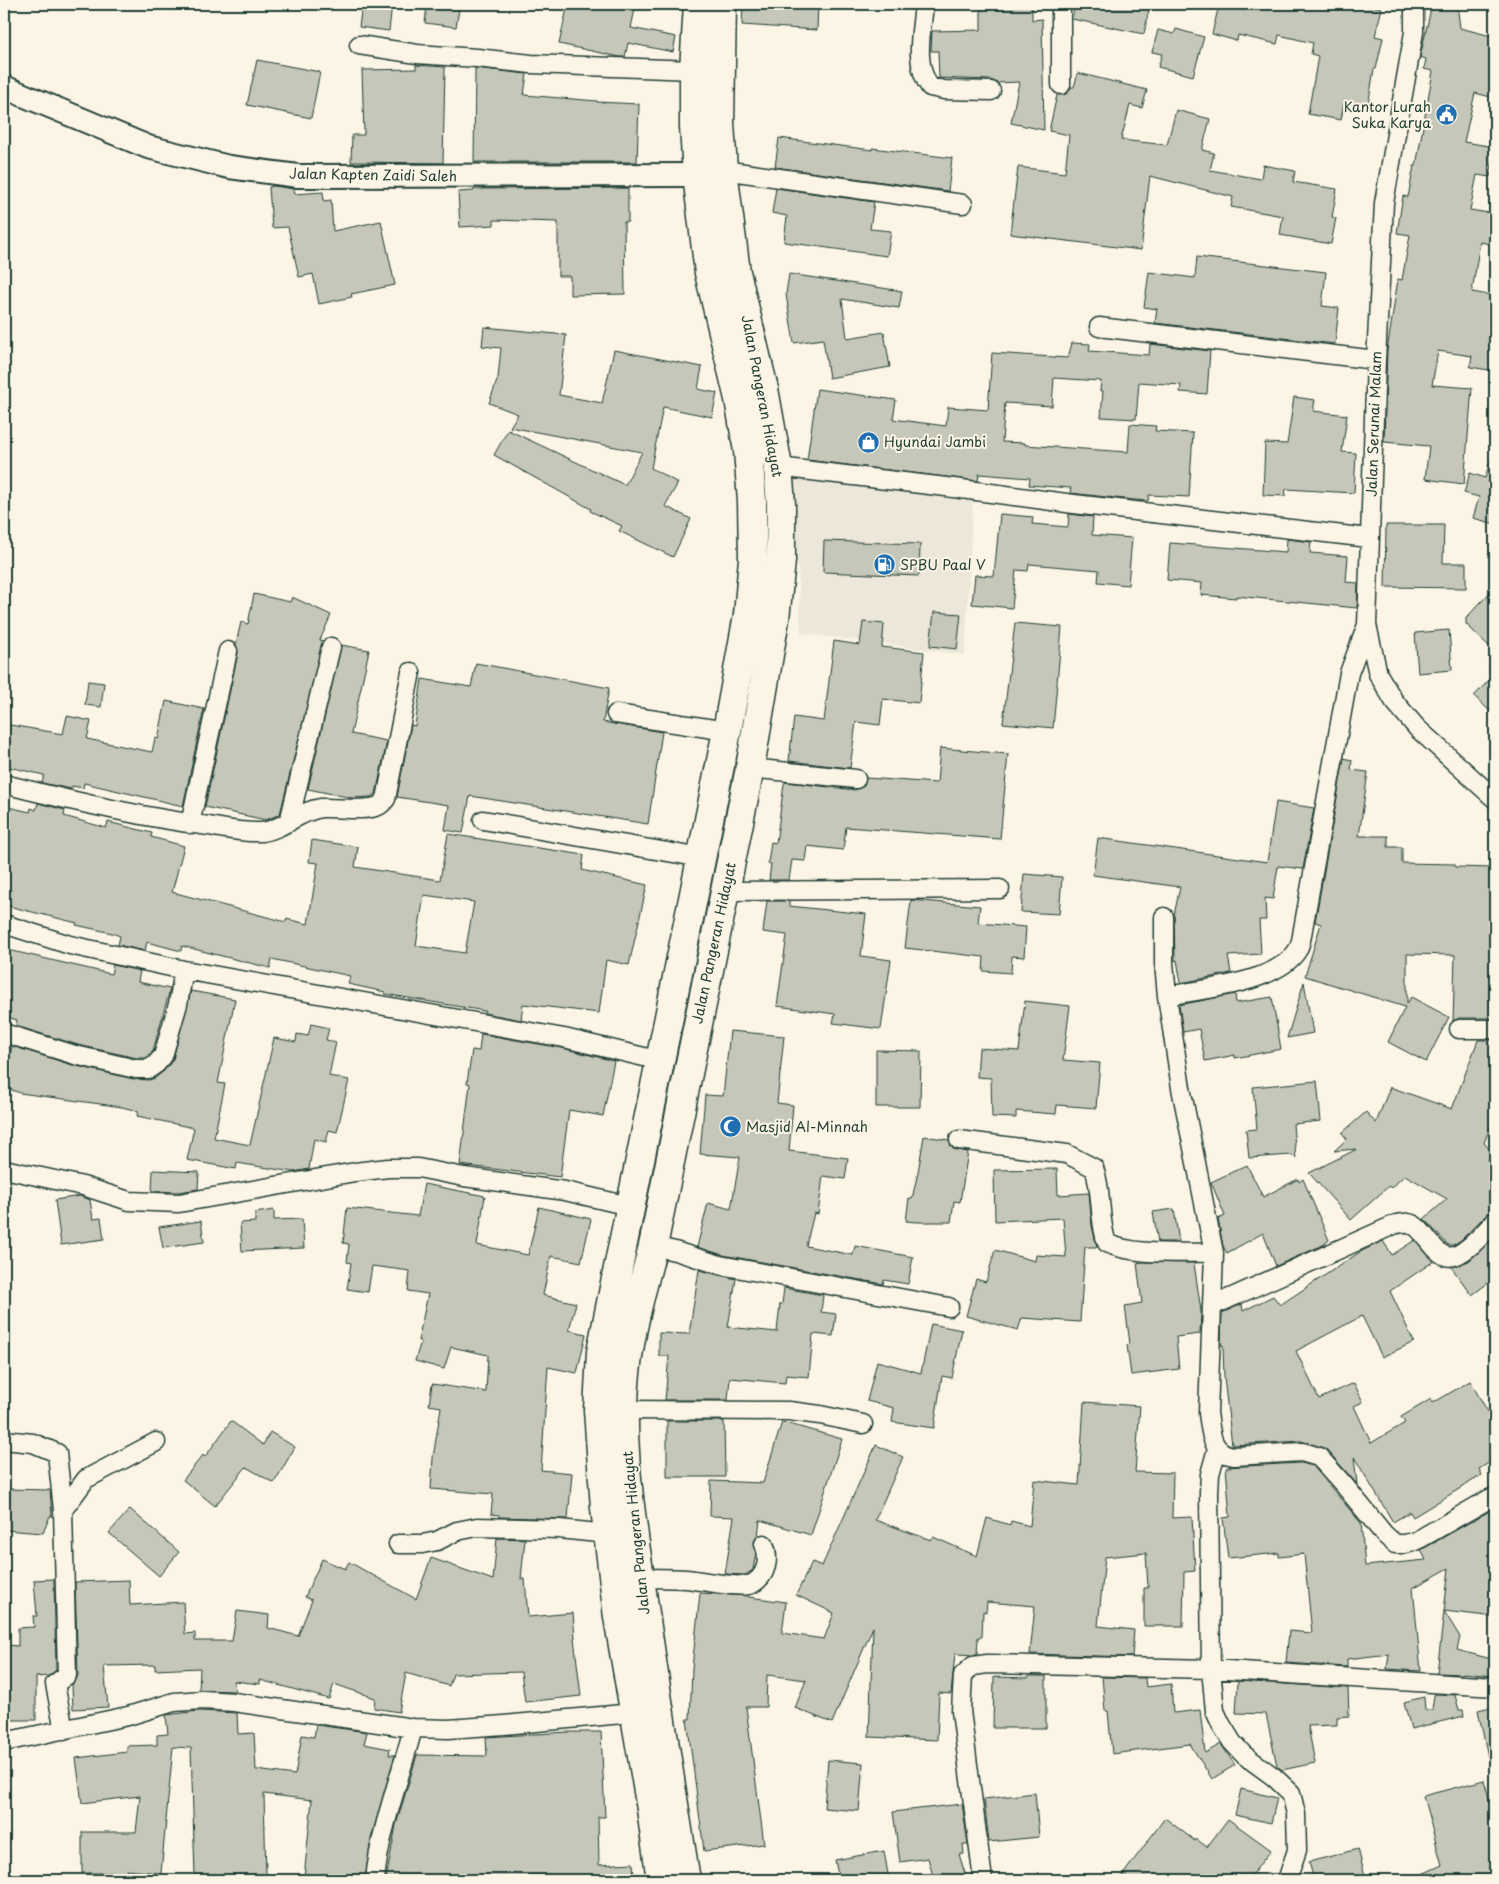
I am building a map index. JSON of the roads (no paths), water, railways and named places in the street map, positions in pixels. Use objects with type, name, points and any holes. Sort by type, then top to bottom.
[{"type":"highway","name":"Jalan Pangeran Hidayat","points":[[686,1880],[647,1711],[618,1617],[605,1508],[598,1410],[601,1352],[629,1206],[661,1061],[702,858],[726,731],[761,617],[781,561],[781,504],[778,467],[764,389],[710,172],[694,127],[694,70],[698,4]]},
{"type":"highway","name":"Jalan Pangeran Hidayat","points":[[661,1880],[647,1711],[640,1578],[626,1454],[627,1364],[640,1297],[653,1246],[750,768],[761,617],[753,559],[752,501],[748,451],[739,399],[709,273],[710,172],[720,123],[722,4]]},
{"type":"highway","points":[[752,501],[781,504]]},
{"type":"highway","points":[[661,1061],[688,1068]]},
{"type":"street","points":[[924,4],[920,54],[924,79],[930,87],[944,90],[991,91]]},
{"type":"street","points":[[1061,4],[1061,86]]},
{"type":"street","name":"Jalan Serunai Malam","points":[[1414,4],[1414,32],[1384,203],[1376,360],[1367,625],[1378,674],[1394,701],[1417,728],[1495,800]]},
{"type":"street","points":[[359,45],[417,54],[531,64],[694,70]]},
{"type":"street","name":"Jalan Kapten Zaidi Saleh","points":[[4,87],[148,147],[229,167],[298,176],[710,172]]},
{"type":"street","points":[[710,172],[963,204]]},
{"type":"street","points":[[1099,327],[1376,360]]},
{"type":"street","points":[[778,467],[1094,507],[1369,538]]},
{"type":"street","points":[[1167,996],[1243,982],[1274,970],[1287,962],[1298,950],[1304,929],[1349,673],[1367,625]]},
{"type":"street","points":[[289,822],[331,647]]},
{"type":"street","points":[[190,824],[228,650]]},
{"type":"street","points":[[4,784],[56,797],[190,824],[260,832],[272,830],[304,813],[316,809],[372,808],[380,806],[386,799],[411,672]]},
{"type":"street","points":[[616,714],[726,731]]},
{"type":"street","points":[[750,768],[856,779]]},
{"type":"street","points":[[483,820],[702,858]]},
{"type":"street","points":[[724,891],[1000,889]]},
{"type":"street","points":[[1164,917],[1164,963],[1167,996],[1181,1088],[1214,1253],[1208,1413],[1211,1436],[1217,1449],[1224,1455],[1234,1456],[1302,1452],[1319,1457],[1384,1534],[1395,1544],[1416,1541],[1495,1497]]},
{"type":"street","points":[[4,924],[70,945],[184,970],[564,1038],[661,1061]]},
{"type":"street","points":[[4,1033],[75,1055],[136,1069],[149,1068],[156,1064],[163,1056],[178,1004],[184,970]]},
{"type":"street","points":[[1459,1030],[1495,1029]]},
{"type":"street","points":[[959,1140],[1067,1154],[1094,1168],[1099,1181],[1103,1232],[1107,1243],[1116,1248],[1139,1251],[1214,1253]]},
{"type":"street","points":[[4,1169],[83,1186],[129,1200],[179,1203],[355,1172],[388,1168],[418,1168],[464,1177],[565,1191],[629,1206]]},
{"type":"street","points":[[1212,1306],[1396,1224],[1407,1222],[1414,1225],[1439,1252],[1450,1257],[1456,1256],[1465,1250],[1495,1221]]},
{"type":"street","points":[[653,1246],[720,1265],[949,1307]]},
{"type":"street","points":[[625,1410],[789,1411],[862,1424]]},
{"type":"street","points":[[4,1440],[34,1443],[57,1452],[63,1510],[67,1675],[55,1684],[64,1730]]},
{"type":"street","points":[[63,1510],[86,1479],[156,1442]]},
{"type":"street","points":[[1217,1449],[1210,1474],[1208,1492],[1211,1669],[1215,1710],[1232,1742],[1244,1755],[1274,1777],[1291,1793],[1296,1814],[1297,1850],[1287,1880]]},
{"type":"street","points":[[398,1544],[422,1544],[438,1541],[457,1532],[476,1527],[559,1529],[608,1534]]},
{"type":"street","points":[[640,1578],[688,1579],[739,1585],[752,1584],[762,1575],[768,1564],[764,1544]]},
{"type":"street","points":[[983,1880],[961,1711],[964,1675],[973,1666],[987,1664],[1211,1669],[1495,1687]]},
{"type":"street","points":[[4,1742],[128,1716],[174,1702],[203,1700],[234,1702],[413,1728],[448,1729],[647,1711]]},
{"type":"street","points":[[374,1880],[386,1818],[403,1767],[413,1728]]},
{"type":"place","name":"Kantor Lurah Suka Karya","points":[[1447,115]]},
{"type":"place","name":"Hyundai Jambi","points":[[868,442]]},
{"type":"place","name":"SPBU Paal V","points":[[884,565]]},
{"type":"place","name":"Masjid Al-Minnah","points":[[730,1127]]}]
